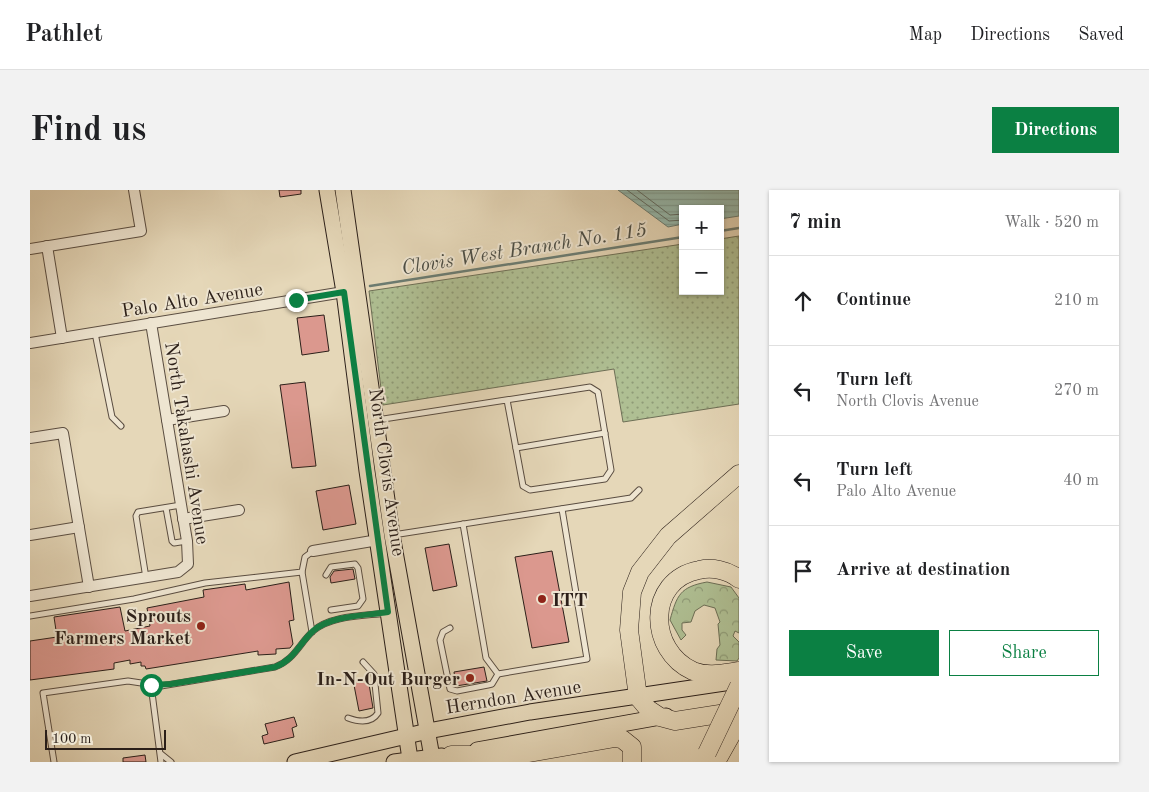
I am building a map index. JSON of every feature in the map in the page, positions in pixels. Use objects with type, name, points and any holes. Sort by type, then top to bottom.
[{"type":"highway","points":[[739,474],[668,536],[640,572],[632,592],[629,630],[638,697],[648,709],[660,717],[675,721],[739,711]]},
{"type":"highway","points":[[739,579],[709,568],[675,579],[668,587],[663,598],[658,618],[663,640],[669,652],[680,663],[702,674],[739,671]]},
{"type":"highway","points":[[712,758],[739,686]]},
{"type":"highway","points":[[712,758],[739,721]]},
{"type":"highway","points":[[451,755],[517,755],[615,738],[628,742],[632,747],[632,762]]},
{"type":"main road","name":"North Clovis Avenue","points":[[327,190],[351,291],[376,420],[385,538],[388,612],[410,760]]},
{"type":"main road","name":"North Clovis Avenue","points":[[343,190],[351,291],[385,538]]},
{"type":"main road","points":[[385,538],[396,593],[410,630],[432,757]]},
{"type":"main road","name":"Herndon Avenue","points":[[295,762],[428,731],[530,712],[739,681]]},
{"type":"main road","points":[[394,762],[451,755],[739,704]]},
{"type":"street","points":[[30,249],[141,231],[134,190]]},
{"type":"street","points":[[47,246],[62,338]]},
{"type":"street","name":"Palo Alto Avenue","points":[[30,343],[351,291]]},
{"type":"street","name":"North Takahashi Avenue","points":[[146,578],[178,572],[186,567],[189,558],[151,323]]},
{"type":"street","points":[[168,420],[224,411]]},
{"type":"street","points":[[30,438],[63,433],[89,586]]},
{"type":"street","points":[[183,519],[239,510]]},
{"type":"street","points":[[30,535],[79,527]]},
{"type":"street","points":[[313,551],[385,538]]},
{"type":"street","points":[[30,596],[146,578]]},
{"type":"lane","points":[[95,332],[112,417],[121,426]]},
{"type":"lane","points":[[376,420],[590,387],[598,392],[611,470],[605,478],[530,490],[522,486],[506,400]]},
{"type":"lane","points":[[516,448],[605,433]]},
{"type":"lane","points":[[385,538],[631,498],[639,490]]},
{"type":"lane","points":[[146,578],[136,516],[138,512],[181,505]]},
{"type":"lane","points":[[166,508],[172,541],[174,543],[187,541]]},
{"type":"lane","points":[[450,628],[443,632],[440,640],[450,689],[457,691],[488,685],[498,674],[587,659],[562,509]]},
{"type":"lane","points":[[463,524],[486,658],[498,674]]},
{"type":"lane","points":[[312,632],[302,572],[305,557],[313,551]]},
{"type":"lane","points":[[326,575],[331,567],[355,564],[358,568],[363,599],[358,606],[331,610]]},
{"type":"lane","points":[[30,616],[134,599],[205,583],[302,572]]},
{"type":"lane","points":[[54,762],[43,693],[128,681],[151,685],[171,684],[275,667],[290,660],[312,632],[333,621],[388,612]]},
{"type":"lane","points":[[348,718],[362,722],[372,720],[378,714],[374,674],[363,662]]},
{"type":"lane","points":[[151,685],[161,762]]},
{"type":"lane","points":[[161,754],[171,762]]},
{"type":"green space","points":[[739,236],[739,404],[623,422],[614,369],[383,405],[369,291],[679,245],[679,295],[724,295],[724,238]]},
{"type":"green space","points":[[707,582],[731,587],[739,598],[739,633],[735,631],[733,636],[739,642],[739,658],[737,661],[716,660],[717,649],[720,645],[718,624],[720,622],[715,608],[704,605],[695,611],[691,622],[682,623],[682,630],[686,635],[681,640],[670,620],[675,604],[681,594],[691,587]]},
{"type":"water","points":[[618,190],[739,190],[739,216],[724,218],[724,205],[679,205],[679,225],[668,227]]},
{"type":"building","points":[[279,190],[301,190],[301,194],[280,197]]},
{"type":"building","points":[[324,315],[329,351],[302,355],[297,318]]},
{"type":"building","points":[[305,382],[316,466],[292,468],[280,385]]},
{"type":"building","points":[[349,485],[356,524],[323,530],[316,491]]},
{"type":"building","points":[[449,544],[457,586],[433,591],[425,548]]},
{"type":"building","name":"ITT","points":[[552,551],[569,642],[532,648],[515,557]]},
{"type":"building","points":[[353,569],[355,579],[331,583],[330,577],[334,571]]},
{"type":"building","points":[[289,582],[294,620],[289,621],[293,644],[290,648],[276,649],[276,654],[258,655],[258,651],[146,669],[145,666],[141,666],[141,662],[130,664],[130,660],[114,663],[114,669],[30,680],[30,641],[57,637],[54,617],[120,607],[125,631],[150,626],[147,608],[204,597],[203,590],[245,584],[246,590]]},
{"type":"building","name":"In-N-Out Burger","points":[[484,667],[487,681],[456,686],[454,672]]},
{"type":"building","points":[[368,678],[373,708],[359,711],[353,680]]},
{"type":"building","points":[[294,717],[297,726],[292,728],[294,737],[264,744],[262,736],[268,734],[265,724]]},
{"type":"building","points":[[145,755],[146,762],[123,762],[123,758]]},
{"type":"waterway","name":"Clovis West Branch No. 115","points":[[724,230],[739,228]]},
{"type":"waterway","name":"Clovis West Branch No. 115","points":[[370,286],[679,238]]},
{"type":"place","name":"ITT","points":[[542,599]]},
{"type":"place","name":"Sprouts Farmers Market","points":[[201,626]]},
{"type":"place","name":"In-N-Out Burger","points":[[470,678]]},
{"type":"route","points":[[151,685],[161,686],[282,665],[290,660],[312,632],[322,625],[333,621],[388,612],[367,471],[344,292],[296,300]]}]
